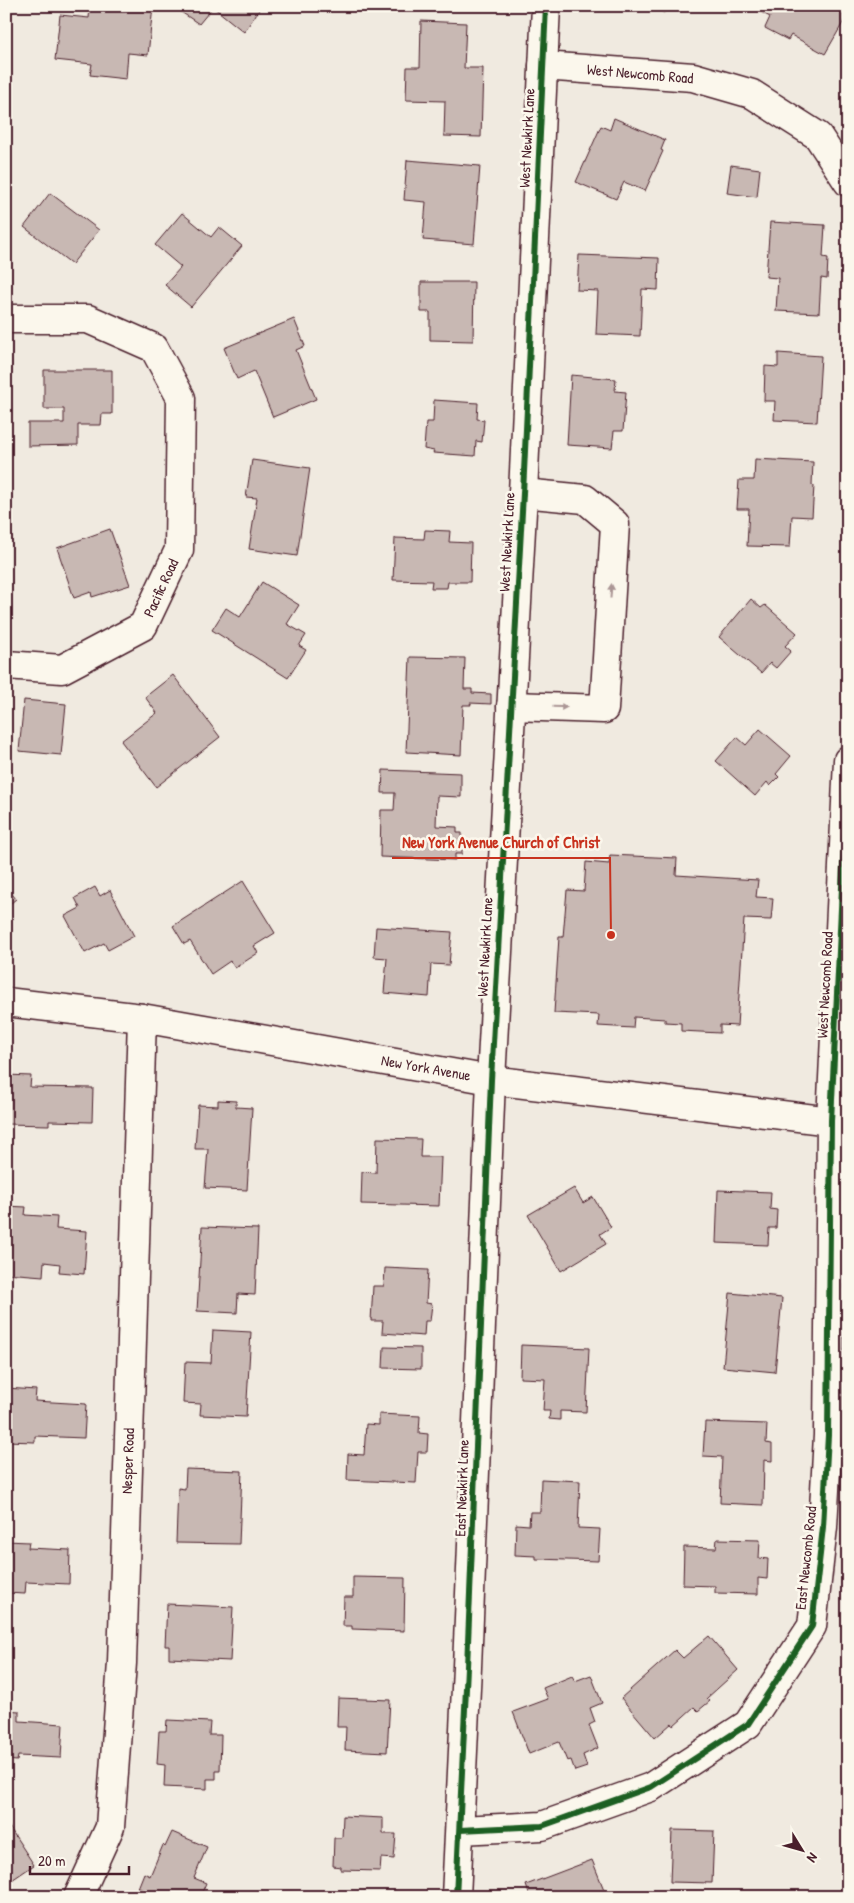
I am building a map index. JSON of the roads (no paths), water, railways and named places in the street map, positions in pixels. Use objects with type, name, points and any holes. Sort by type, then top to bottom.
[{"type":"street","name":"West Newkirk Lane","points":[[491,1080],[523,493],[546,6]]},
{"type":"street","name":"West Newcomb Road","points":[[543,66],[693,77],[752,94],[818,136],[848,182]]},
{"type":"street","name":"Pacific Road","points":[[6,319],[88,319],[154,348],[181,398],[179,550],[144,626],[62,669],[6,665]]},
{"type":"street","points":[[511,706],[604,709],[615,524],[585,499],[523,493]]},
{"type":"street","name":"West Newcomb Road","points":[[840,1121],[848,760]]},
{"type":"street","name":"New York Avenue","points":[[6,1002],[142,1018],[491,1080],[840,1121]]},
{"type":"street","name":"Nesper Road","points":[[78,1897],[110,1827],[122,1663],[142,1018]]},
{"type":"street","name":"East Newkirk Lane","points":[[456,1897],[491,1080]]},
{"type":"street","name":"East Newcomb Road","points":[[460,1830],[542,1826],[651,1787],[748,1724],[812,1626],[823,1527],[838,1435],[840,1121]]},
{"type":"place","name":"New York Avenue Church of Christ","points":[[611,935]]}]
